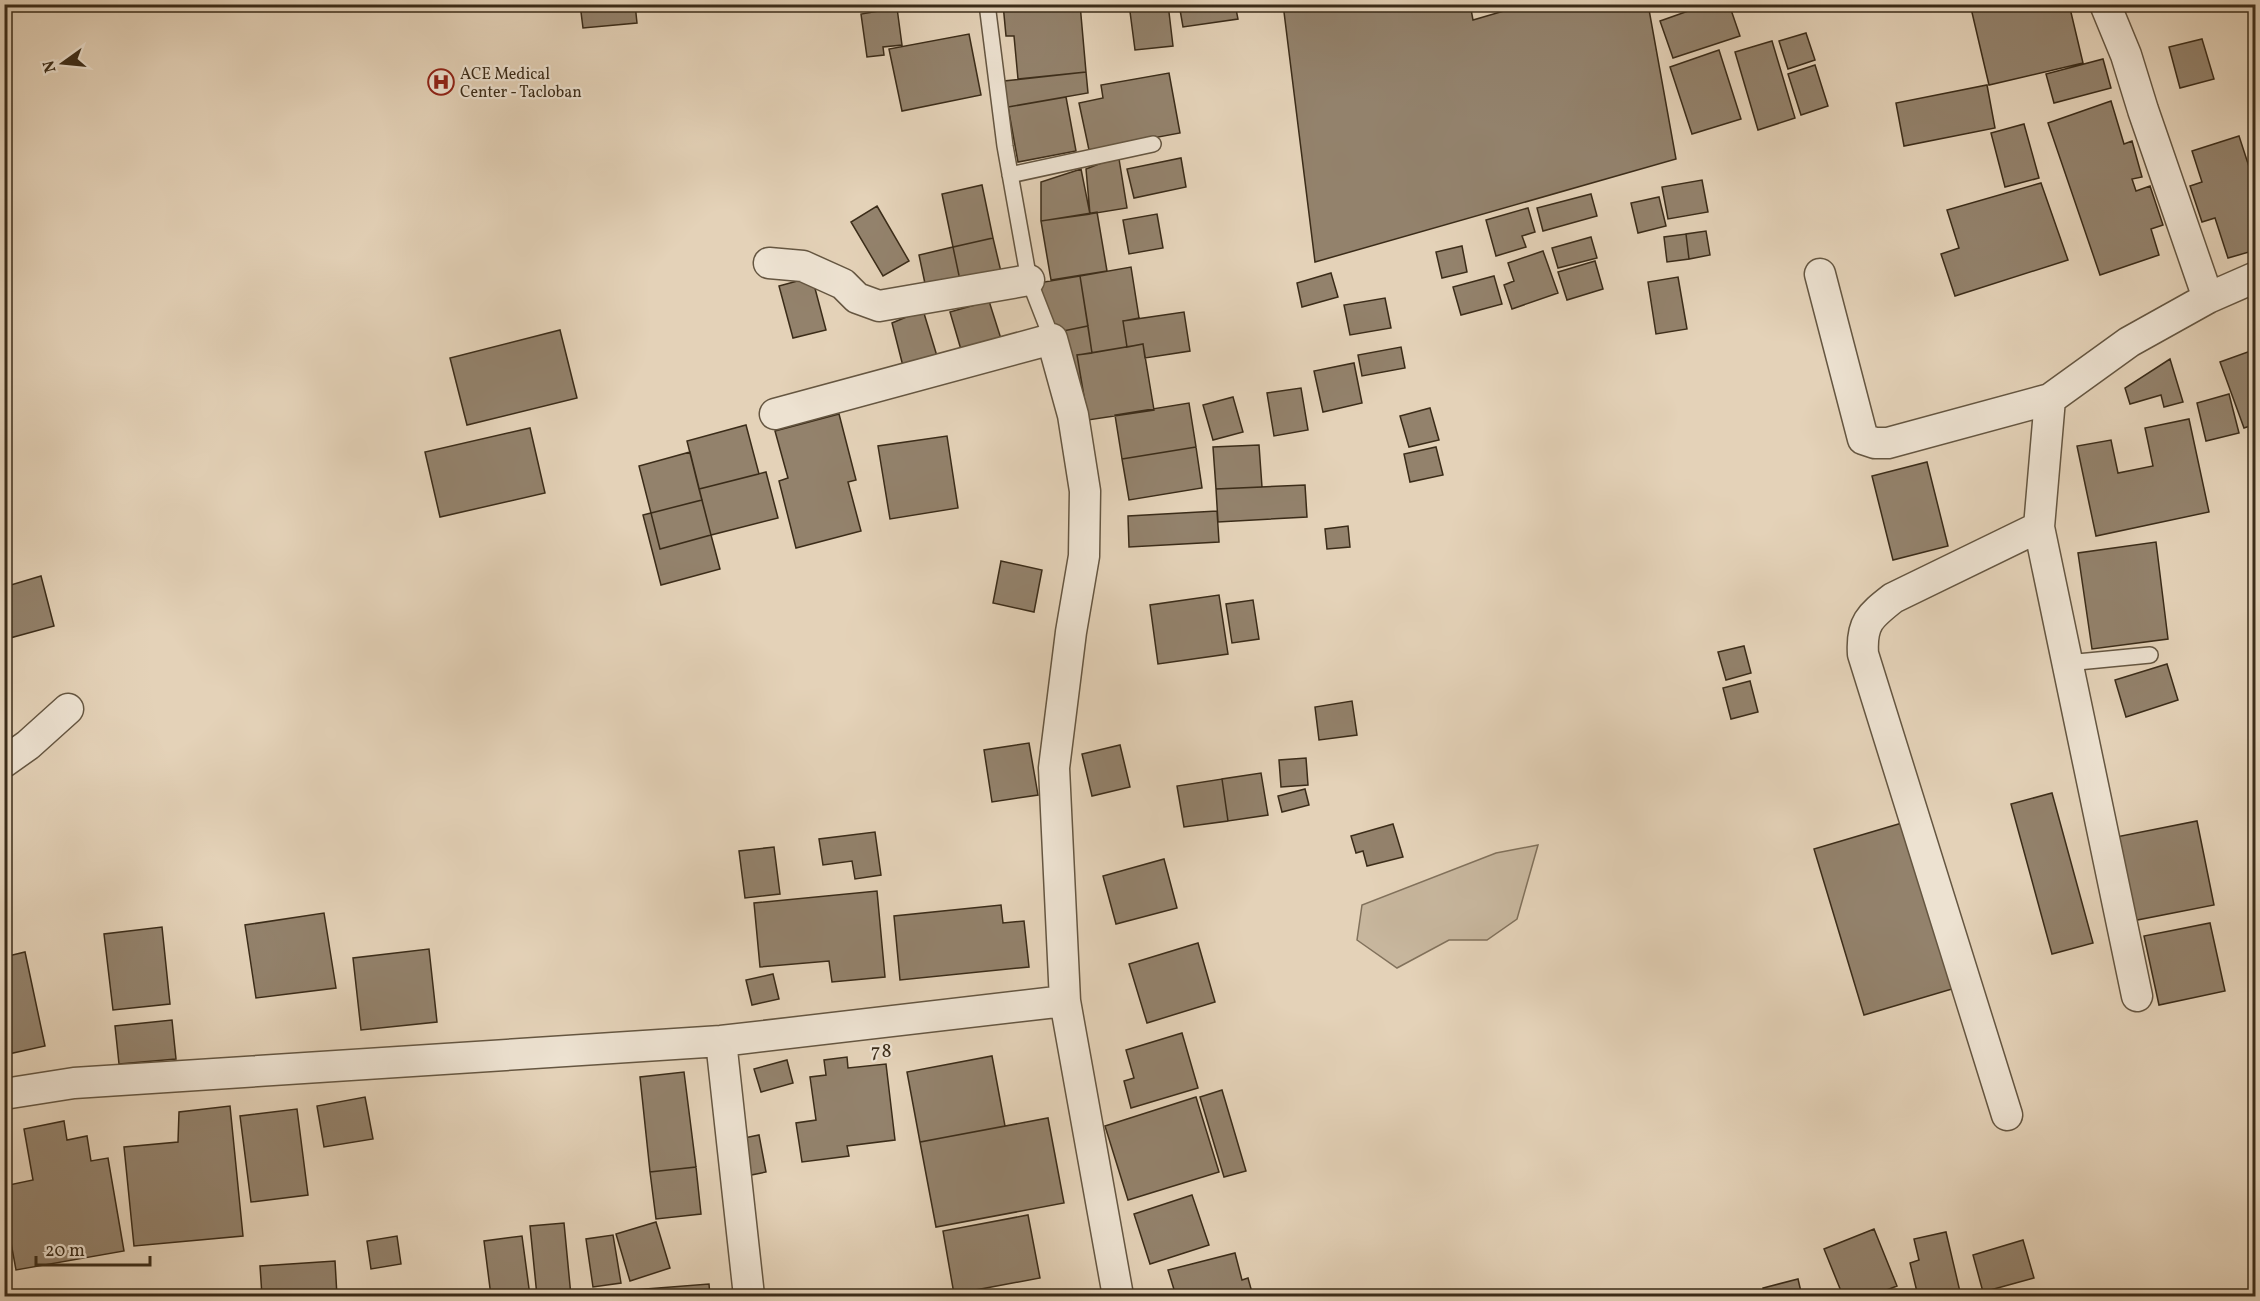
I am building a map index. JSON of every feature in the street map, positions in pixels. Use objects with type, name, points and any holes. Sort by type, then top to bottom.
[{"type":"street","points":[[2105,4],[2126,55],[2208,298]]},
{"type":"street","points":[[769,263],[803,266],[843,284],[857,298],[879,306],[1029,280]]},
{"type":"street","points":[[1820,274],[1863,439],[1875,443],[1888,442],[2050,399],[2129,342],[2208,298],[2256,277]]},
{"type":"street","points":[[775,414],[1052,339],[1073,415],[1085,491],[1084,556],[1071,632],[1054,768],[1065,1001],[1118,1296]]},
{"type":"street","points":[[2050,399],[2039,527],[2137,996]]},
{"type":"street","points":[[2007,1115],[1863,654],[1862,635],[1872,615],[1893,598],[2039,527]]},
{"type":"street","points":[[4,762],[28,745],[68,710]]},
{"type":"street","points":[[4,1094],[86,1082],[721,1041],[1065,1001]]},
{"type":"street","points":[[721,1041],[749,1296]]},
{"type":"lane","points":[[987,4],[1010,176],[1029,280],[1052,339]]},
{"type":"lane","points":[[1010,176],[1153,144]]},
{"type":"lane","points":[[2067,663],[2150,655]]},
{"type":"shaded area","points":[[1538,845],[1517,919],[1487,940],[1449,940],[1397,968],[1357,940],[1362,905],[1496,853]]},
{"type":"building","points":[[580,4],[635,4],[637,23],[583,28]]},
{"type":"building","points":[[818,4],[844,4],[819,10]]},
{"type":"building","points":[[1003,4],[1080,4],[1086,72],[1018,79],[1014,36],[1006,36]]},
{"type":"building","points":[[1129,4],[1168,4],[1173,46],[1135,50]]},
{"type":"building","points":[[1179,4],[1235,4],[1238,19],[1183,27]]},
{"type":"building","points":[[1283,4],[1470,4],[1473,20],[1528,4],[1648,4],[1676,159],[1315,262]]},
{"type":"building","points":[[1708,4],[1729,4],[1740,36],[1673,58],[1660,21]]},
{"type":"building","points":[[1970,4],[2069,4],[2083,63],[1989,85]]},
{"type":"building","points":[[897,8],[902,45],[883,47],[884,55],[867,57],[861,14]]},
{"type":"building","points":[[1806,33],[1815,60],[1788,69],[1779,41]]},
{"type":"building","points":[[969,34],[981,95],[902,111],[889,49]]},
{"type":"building","points":[[2202,39],[2214,79],[2180,88],[2169,47]]},
{"type":"building","points":[[1772,41],[1795,118],[1758,130],[1735,52]]},
{"type":"building","points":[[1719,50],[1741,119],[1692,134],[1670,67]]},
{"type":"building","points":[[2103,59],[2111,88],[2054,103],[2046,74]]},
{"type":"building","points":[[1815,65],[1828,106],[1801,115],[1788,74]]},
{"type":"building","points":[[1086,72],[1088,93],[1008,107],[1004,81]]},
{"type":"building","points":[[1169,73],[1180,133],[1089,150],[1079,103],[1103,98],[1101,85]]},
{"type":"building","points":[[1987,85],[1995,128],[1904,146],[1896,103]]},
{"type":"building","points":[[1066,97],[1076,151],[1018,162],[1008,107]]},
{"type":"building","points":[[2111,101],[2124,144],[2132,141],[2142,177],[2132,179],[2136,191],[2150,186],[2163,225],[2151,229],[2159,255],[2100,275],[2048,123]]},
{"type":"building","points":[[2024,124],[2039,178],[2005,187],[1991,133]]},
{"type":"building","points":[[2239,136],[2256,188],[2256,250],[2228,258],[2215,218],[2202,222],[2190,186],[2202,182],[2192,151]]},
{"type":"building","points":[[1181,158],[1186,187],[1134,198],[1127,169]]},
{"type":"building","points":[[1119,159],[1127,208],[1090,214],[1086,169],[1109,160]]},
{"type":"building","points":[[1081,169],[1090,214],[1041,221],[1041,182]]},
{"type":"building","points":[[1702,180],[1708,212],[1668,219],[1662,187]]},
{"type":"building","points":[[2041,183],[2068,260],[1955,296],[1941,254],[1959,248],[1947,210]]},
{"type":"building","points":[[982,185],[993,238],[953,247],[942,194]]},
{"type":"building","points":[[1591,194],[1597,216],[1543,231],[1537,208]]},
{"type":"building","points":[[1659,197],[1666,226],[1638,233],[1631,203]]},
{"type":"building","points":[[877,206],[909,261],[883,276],[851,222]]},
{"type":"building","points":[[1528,208],[1535,232],[1522,236],[1526,247],[1496,256],[1486,220]]},
{"type":"building","points":[[1097,212],[1107,271],[1051,280],[1041,221]]},
{"type":"building","points":[[1157,214],[1163,248],[1129,254],[1123,220]]},
{"type":"building","points":[[1706,231],[1710,255],[1689,259],[1686,234]]},
{"type":"building","points":[[1686,234],[1689,259],[1667,262],[1664,237]]},
{"type":"building","points":[[1591,237],[1597,258],[1558,268],[1552,248]]},
{"type":"building","points":[[993,238],[1002,276],[961,285],[953,247]]},
{"type":"building","points":[[1462,246],[1467,272],[1442,278],[1436,252]]},
{"type":"building","points":[[953,247],[961,285],[927,293],[919,255]]},
{"type":"building","points":[[1543,251],[1558,293],[1512,309],[1504,285],[1514,281],[1508,263]]},
{"type":"building","points":[[1595,261],[1603,289],[1567,300],[1558,272]]},
{"type":"building","points":[[1131,267],[1139,318],[1123,321],[1127,347],[1092,353],[1080,276]]},
{"type":"building","points":[[1331,273],[1338,297],[1302,307],[1297,283]]},
{"type":"building","points":[[1080,276],[1088,326],[1058,332],[1032,284]]},
{"type":"building","points":[[1494,276],[1502,304],[1461,315],[1453,287]]},
{"type":"building","points":[[812,277],[826,330],[793,338],[779,286]]},
{"type":"building","points":[[1678,277],[1687,329],[1656,334],[1648,282]]},
{"type":"building","points":[[1385,298],[1391,328],[1350,335],[1344,305]]},
{"type":"building","points":[[989,301],[1002,342],[962,353],[950,312]]},
{"type":"building","points":[[923,310],[940,366],[905,374],[892,323]]},
{"type":"building","points":[[1184,312],[1190,351],[1145,358],[1143,344],[1127,347],[1123,321]]},
{"type":"building","points":[[1088,326],[1092,353],[1077,355],[1088,420],[1058,332]]},
{"type":"building","points":[[560,330],[577,398],[467,425],[450,358]]},
{"type":"building","points":[[1143,344],[1154,410],[1088,420],[1077,355]]},
{"type":"building","points":[[1401,347],[1405,368],[1362,376],[1358,355]]},
{"type":"building","points":[[2256,349],[2256,424],[2244,428],[2220,362]]},
{"type":"building","points":[[2170,359],[2183,402],[2164,407],[2161,395],[2130,404],[2125,388]]},
{"type":"building","points":[[1354,363],[1362,403],[1323,412],[1314,371]]},
{"type":"building","points":[[1301,388],[1308,430],[1274,436],[1267,393]]},
{"type":"building","points":[[2229,394],[2239,433],[2206,441],[2197,403]]},
{"type":"building","points":[[1233,397],[1243,432],[1213,440],[1203,405]]},
{"type":"building","points":[[1189,403],[1196,447],[1122,459],[1115,415]]},
{"type":"building","points":[[1430,408],[1439,440],[1409,447],[1400,416]]},
{"type":"building","points":[[839,414],[856,480],[848,482],[861,531],[796,548],[779,481],[788,478],[775,431]]},
{"type":"building","points":[[2189,419],[2209,512],[2096,536],[2077,446],[2111,440],[2118,473],[2153,466],[2145,428]]},
{"type":"building","points":[[746,425],[759,474],[699,489],[687,441]]},
{"type":"building","points":[[530,428],[545,493],[440,517],[425,452]]},
{"type":"building","points":[[947,436],[958,508],[890,519],[878,446]]},
{"type":"building","points":[[1259,445],[1262,487],[1216,489],[1213,447]]},
{"type":"building","points":[[1196,447],[1202,488],[1129,500],[1122,459]]},
{"type":"building","points":[[1436,447],[1443,475],[1410,482],[1404,454]]},
{"type":"building","points":[[690,452],[702,500],[651,513],[639,466]]},
{"type":"building","points":[[1927,462],[1948,546],[1893,560],[1872,476]]},
{"type":"building","points":[[766,472],[778,518],[711,535],[699,489]]},
{"type":"building","points":[[1305,485],[1307,517],[1218,522],[1216,489]]},
{"type":"building","points":[[702,500],[711,535],[660,549],[651,513]]},
{"type":"building","points":[[1217,511],[1219,542],[1129,547],[1128,516]]},
{"type":"building","points":[[651,513],[660,549],[711,535],[720,569],[661,585],[643,515]]},
{"type":"building","points":[[1348,526],[1350,547],[1327,549],[1325,529]]},
{"type":"building","points":[[2156,542],[2168,639],[2092,649],[2078,553]]},
{"type":"building","points":[[1001,561],[1042,570],[1034,612],[993,603]]},
{"type":"building","points":[[41,576],[54,626],[10,638],[4,619],[4,587]]},
{"type":"building","points":[[1219,595],[1228,654],[1158,664],[1150,605]]},
{"type":"building","points":[[1253,600],[1259,639],[1232,643],[1226,604]]},
{"type":"building","points":[[1744,646],[1751,673],[1726,680],[1718,652]]},
{"type":"building","points":[[2167,664],[2178,700],[2126,717],[2115,680]]},
{"type":"building","points":[[1750,681],[1758,712],[1731,719],[1723,688]]},
{"type":"building","points":[[1352,701],[1357,735],[1319,740],[1315,707]]},
{"type":"building","points":[[1029,743],[1038,795],[992,802],[984,750]]},
{"type":"building","points":[[1120,745],[1130,787],[1092,796],[1082,754]]},
{"type":"building","points":[[1306,758],[1308,785],[1281,787],[1279,760]]},
{"type":"building","points":[[1261,773],[1268,815],[1228,821],[1222,779]]},
{"type":"building","points":[[1222,779],[1228,821],[1184,827],[1177,786]]},
{"type":"building","points":[[1305,789],[1309,805],[1282,812],[1278,796]]},
{"type":"building","points":[[2052,793],[2093,943],[2052,954],[2011,804]]},
{"type":"building","points":[[2197,821],[2214,905],[2132,921],[2116,837]]},
{"type":"building","points":[[1902,823],[1952,989],[1864,1015],[1814,849]]},
{"type":"building","points":[[1393,824],[1403,857],[1367,866],[1363,851],[1356,853],[1351,836]]},
{"type":"building","points":[[875,832],[881,875],[855,879],[852,861],[823,865],[819,839]]},
{"type":"building","points":[[774,847],[780,894],[745,898],[739,851]]},
{"type":"building","points":[[1164,859],[1177,908],[1116,924],[1103,876]]},
{"type":"building","points":[[877,891],[885,977],[832,982],[829,961],[760,967],[754,903]]},
{"type":"building","points":[[1001,905],[1003,923],[1024,921],[1029,967],[900,980],[894,916]]},
{"type":"building","points":[[324,913],[336,988],[256,998],[245,925]]},
{"type":"building","points":[[2210,923],[2225,991],[2159,1005],[2144,936]]},
{"type":"building","points":[[162,927],[170,1004],[113,1010],[104,934]]},
{"type":"building","points":[[1198,943],[1215,1002],[1147,1023],[1129,964]]},
{"type":"building","points":[[429,949],[437,1022],[361,1030],[353,958]]},
{"type":"building","points":[[25,952],[45,1046],[4,1055],[4,957]]},
{"type":"building","points":[[773,974],[779,999],[752,1005],[746,980]]},
{"type":"building","points":[[172,1020],[176,1059],[119,1064],[115,1026]]},
{"type":"building","points":[[1182,1033],[1198,1088],[1131,1108],[1124,1081],[1134,1078],[1126,1050]]},
{"type":"building","points":[[992,1056],[1005,1126],[920,1142],[907,1072]]},
{"type":"building","points":[[847,1057],[848,1068],[886,1064],[895,1140],[847,1146],[849,1156],[802,1162],[796,1123],[816,1120],[810,1077],[826,1075],[824,1060]]},
{"type":"building","points":[[787,1060],[793,1083],[761,1092],[754,1069]]},
{"type":"building","points":[[684,1072],[696,1167],[650,1172],[640,1077]]},
{"type":"building","points":[[1222,1090],[1246,1171],[1224,1177],[1200,1097]]},
{"type":"building","points":[[365,1097],[373,1139],[324,1147],[317,1106]]},
{"type":"building","points":[[1196,1097],[1219,1172],[1128,1200],[1105,1126]]},
{"type":"building","points":[[230,1106],[243,1236],[134,1246],[124,1147],[178,1142],[179,1112]]},
{"type":"building","points":[[297,1109],[308,1195],[251,1202],[240,1116]]},
{"type":"building","points":[[1048,1118],[1064,1203],[936,1227],[920,1142]]},
{"type":"building","points":[[64,1121],[67,1140],[87,1136],[91,1161],[108,1158],[124,1251],[16,1270],[4,1205],[4,1186],[33,1180],[24,1129]]},
{"type":"building","points":[[759,1135],[766,1172],[751,1175],[744,1138]]},
{"type":"building","points":[[696,1167],[701,1214],[656,1219],[650,1172]]},
{"type":"building","points":[[1192,1195],[1209,1245],[1150,1264],[1134,1214]]},
{"type":"building","points":[[1028,1215],[1040,1278],[954,1294],[943,1231]]},
{"type":"building","points":[[656,1222],[670,1268],[630,1281],[616,1234]]},
{"type":"building","points":[[564,1223],[571,1296],[537,1296],[530,1226]]},
{"type":"building","points":[[1874,1229],[1897,1286],[1871,1296],[1843,1296],[1824,1249]]},
{"type":"building","points":[[1946,1232],[1961,1296],[1918,1296],[1910,1263],[1919,1260],[1914,1239]]},
{"type":"building","points":[[613,1235],[621,1283],[593,1287],[586,1239]]},
{"type":"building","points":[[397,1236],[401,1264],[371,1269],[367,1241]]},
{"type":"building","points":[[522,1236],[530,1296],[491,1296],[484,1241]]},
{"type":"building","points":[[2023,1240],[2034,1278],[1983,1292],[1973,1255]]},
{"type":"building","points":[[1235,1253],[1242,1280],[1248,1278],[1253,1296],[1176,1296],[1168,1270]]},
{"type":"building","points":[[335,1261],[337,1296],[262,1296],[260,1266]]},
{"type":"building","points":[[1798,1279],[1802,1296],[1765,1296],[1763,1288]]},
{"type":"building","points":[[709,1284],[710,1296],[576,1296],[594,1293]]},
{"type":"place","name":"ACE Medical Center - Tacloban","points":[[441,82]]},
{"type":"district","name":"78","points":[[882,1050]]}]
